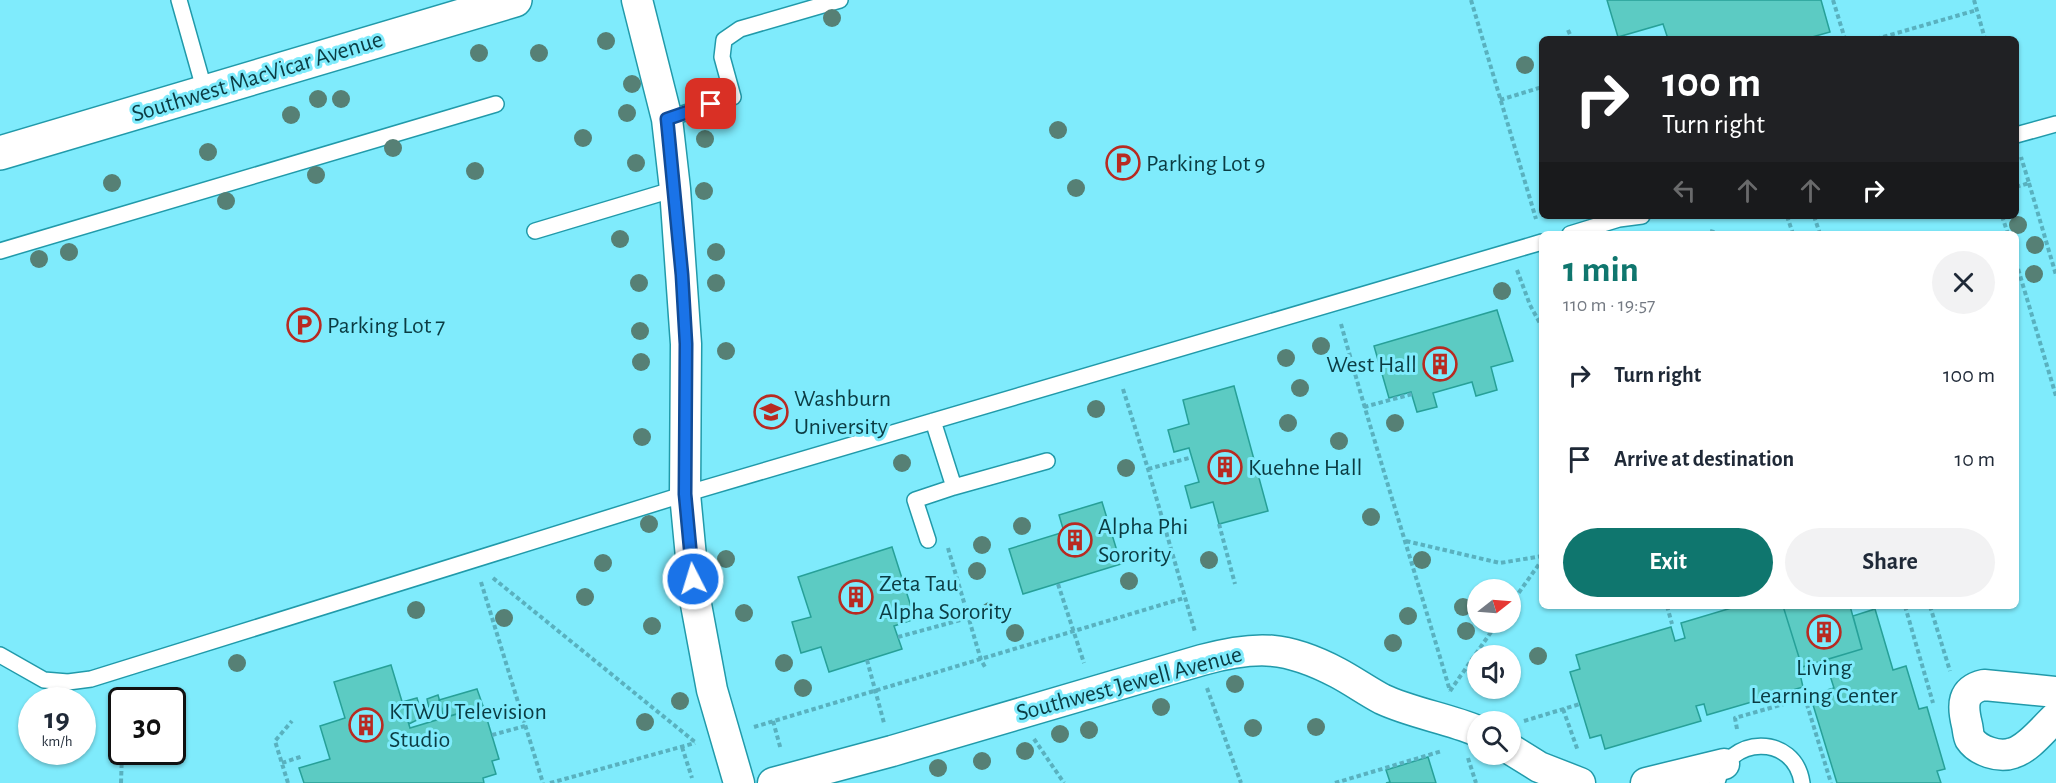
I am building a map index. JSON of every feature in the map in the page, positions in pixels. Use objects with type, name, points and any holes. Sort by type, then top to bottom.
[{"type":"street","name":"Southwest MacVicar Avenue","points":[[0,153],[515,0]]},
{"type":"street","points":[[637,0],[667,119],[675,189],[686,344],[685,494],[694,599],[712,690],[740,783]]},
{"type":"street","name":"Southwest Jewell Avenue","points":[[772,783],[892,751],[1232,652],[1257,649],[1283,651],[1314,662],[1467,740]]},
{"type":"street","points":[[2056,692],[1984,685],[1974,687],[1966,695],[1964,705],[1970,739],[1981,749],[1997,755],[2012,754],[2025,747],[2056,717]]},
{"type":"street","points":[[1521,746],[1542,775],[1580,771]]},
{"type":"street","points":[[1646,783],[1720,773]]},
{"type":"lane","points":[[179,0],[204,92]]},
{"type":"lane","points":[[667,119],[733,97],[722,57],[724,40],[740,29],[840,0]]},
{"type":"lane","points":[[0,251],[496,104]]},
{"type":"lane","points":[[2019,142],[2056,124]]},
{"type":"lane","points":[[535,231],[675,189]]},
{"type":"lane","points":[[1580,231],[1619,219]]},
{"type":"lane","points":[[0,655],[44,680],[68,682],[91,679],[685,494],[1539,243]]},
{"type":"lane","points":[[933,421],[954,488]]},
{"type":"lane","points":[[928,540],[915,500],[1047,461]]},
{"type":"lane","points":[[1720,773],[1738,752],[1756,746],[1769,747],[1782,751],[1793,760],[1801,774],[1802,783]]},
{"type":"path","points":[[1471,0],[1536,219]]},
{"type":"path","points":[[1833,0],[1844,36]]},
{"type":"path","points":[[1974,0],[1984,36]]},
{"type":"path","points":[[1886,36],[1977,10]]},
{"type":"path","points":[[1568,30],[1571,36]]},
{"type":"path","points":[[1500,100],[1539,88]]},
{"type":"path","points":[[2019,147],[2056,276]]},
{"type":"path","points":[[2019,186],[2028,183]]},
{"type":"path","points":[[1517,269],[1530,305],[1539,322]]},
{"type":"path","points":[[2019,272],[2056,396]]},
{"type":"path","points":[[1341,321],[1364,407],[1406,541],[1452,701]]},
{"type":"path","points":[[1122,386],[1149,469],[1198,641]]},
{"type":"path","points":[[1364,407],[1412,394]]},
{"type":"path","points":[[1149,469],[1189,458]]},
{"type":"path","points":[[1219,524],[1235,584]]},
{"type":"path","points":[[946,539],[968,618],[985,667]]},
{"type":"path","points":[[1406,541],[1500,563],[1539,558]]},
{"type":"path","points":[[1521,589],[1539,562]]},
{"type":"path","points":[[493,578],[696,743],[550,783]]},
{"type":"path","points":[[481,582],[543,783]]},
{"type":"path","points":[[1058,584],[1093,691]]},
{"type":"path","points":[[751,728],[1184,598]]},
{"type":"path","points":[[1668,609],[1672,624]]},
{"type":"path","points":[[1906,609],[1936,712]]},
{"type":"path","points":[[1931,609],[1950,672],[1954,675]]},
{"type":"path","points":[[898,637],[968,618]]},
{"type":"path","points":[[1450,691],[1490,633]]},
{"type":"path","points":[[867,660],[892,751]]},
{"type":"path","points":[[1204,681],[1241,783]]},
{"type":"path","points":[[1521,732],[1563,710],[1580,704]]},
{"type":"path","points":[[1563,710],[1580,771]]},
{"type":"path","points":[[288,783],[274,741],[292,721]]},
{"type":"path","points":[[773,721],[782,753]]},
{"type":"path","points":[[492,735],[525,726]]},
{"type":"path","points":[[1028,731],[1064,783]]},
{"type":"path","points":[[682,747],[692,778]]},
{"type":"path","points":[[1335,783],[1443,750]]},
{"type":"path","points":[[282,763],[303,756]]},
{"type":"path","points":[[121,783],[122,765]]},
{"type":"path","points":[[1474,765],[1476,783]]},
{"type":"building","points":[[1607,0],[1821,0],[1830,32],[1816,36],[1667,36],[1663,24],[1618,36]]},
{"type":"building","name":"West Hall","points":[[1497,310],[1513,361],[1491,367],[1497,390],[1476,396],[1472,382],[1433,393],[1437,407],[1417,412],[1411,392],[1389,398],[1374,346]]},
{"type":"building","name":"Kuehne Hall","points":[[1234,386],[1268,511],[1219,524],[1213,502],[1191,508],[1185,486],[1199,482],[1189,448],[1174,452],[1168,430],[1189,424],[1183,400]]},
{"type":"building","name":"Alpha Phi Sorority","points":[[1102,502],[1121,564],[1023,594],[1009,549],[1064,532],[1059,515]]},
{"type":"building","name":"Zeta Tau Alpha Sorority","points":[[892,547],[915,619],[894,626],[902,649],[829,672],[821,647],[801,653],[792,622],[811,617],[798,577]]},
{"type":"building","points":[[1728,609],[1784,609],[1802,667],[1809,665],[1811,671],[1800,674],[1803,687],[1707,715],[1704,704],[1696,706],[1701,721],[1605,749],[1601,735],[1590,738],[1570,672],[1580,669],[1576,655],[1671,627],[1675,641],[1685,638],[1681,623]]},
{"type":"building","name":"Living Learning Center","points":[[1784,609],[1851,609],[1862,649],[1802,667]]},
{"type":"building","points":[[1875,609],[1893,670],[1906,666],[1919,709],[1927,707],[1945,769],[1937,771],[1941,783],[1837,783],[1810,695],[1834,688],[1825,660],[1862,649],[1853,616]]},
{"type":"building","name":"KTWU Television Studio","points":[[391,665],[410,728],[483,706],[499,759],[492,761],[496,774],[483,778],[484,783],[304,783],[299,768],[330,759],[320,726],[345,718],[334,682]]},
{"type":"building","points":[[477,689],[483,706],[444,718],[439,700]]},
{"type":"building","points":[[438,695],[442,709],[430,713],[427,699]]},
{"type":"building","points":[[417,698],[423,717],[409,724],[402,702]]},
{"type":"building","points":[[1428,757],[1436,783],[1386,783],[1390,782],[1386,770]]},
{"type":"place","name":"Parking Lot 9","points":[[1123,163]]},
{"type":"place","name":"Parking Lot 7","points":[[304,325]]},
{"type":"place","name":"West Hall","points":[[1440,364]]},
{"type":"place","name":"Washburn University","points":[[771,412]]},
{"type":"place","name":"Kuehne Hall","points":[[1225,467]]},
{"type":"place","name":"Alpha Phi Sorority","points":[[1075,540]]},
{"type":"place","name":"Zeta Tau Alpha Sorority","points":[[856,597]]},
{"type":"place","name":"Living Learning Center","points":[[1824,632]]},
{"type":"place","name":"KTWU Television Studio","points":[[366,725]]},
{"type":"route","points":[[693,579],[685,494],[686,344],[675,189],[667,119],[711,104]]}]
